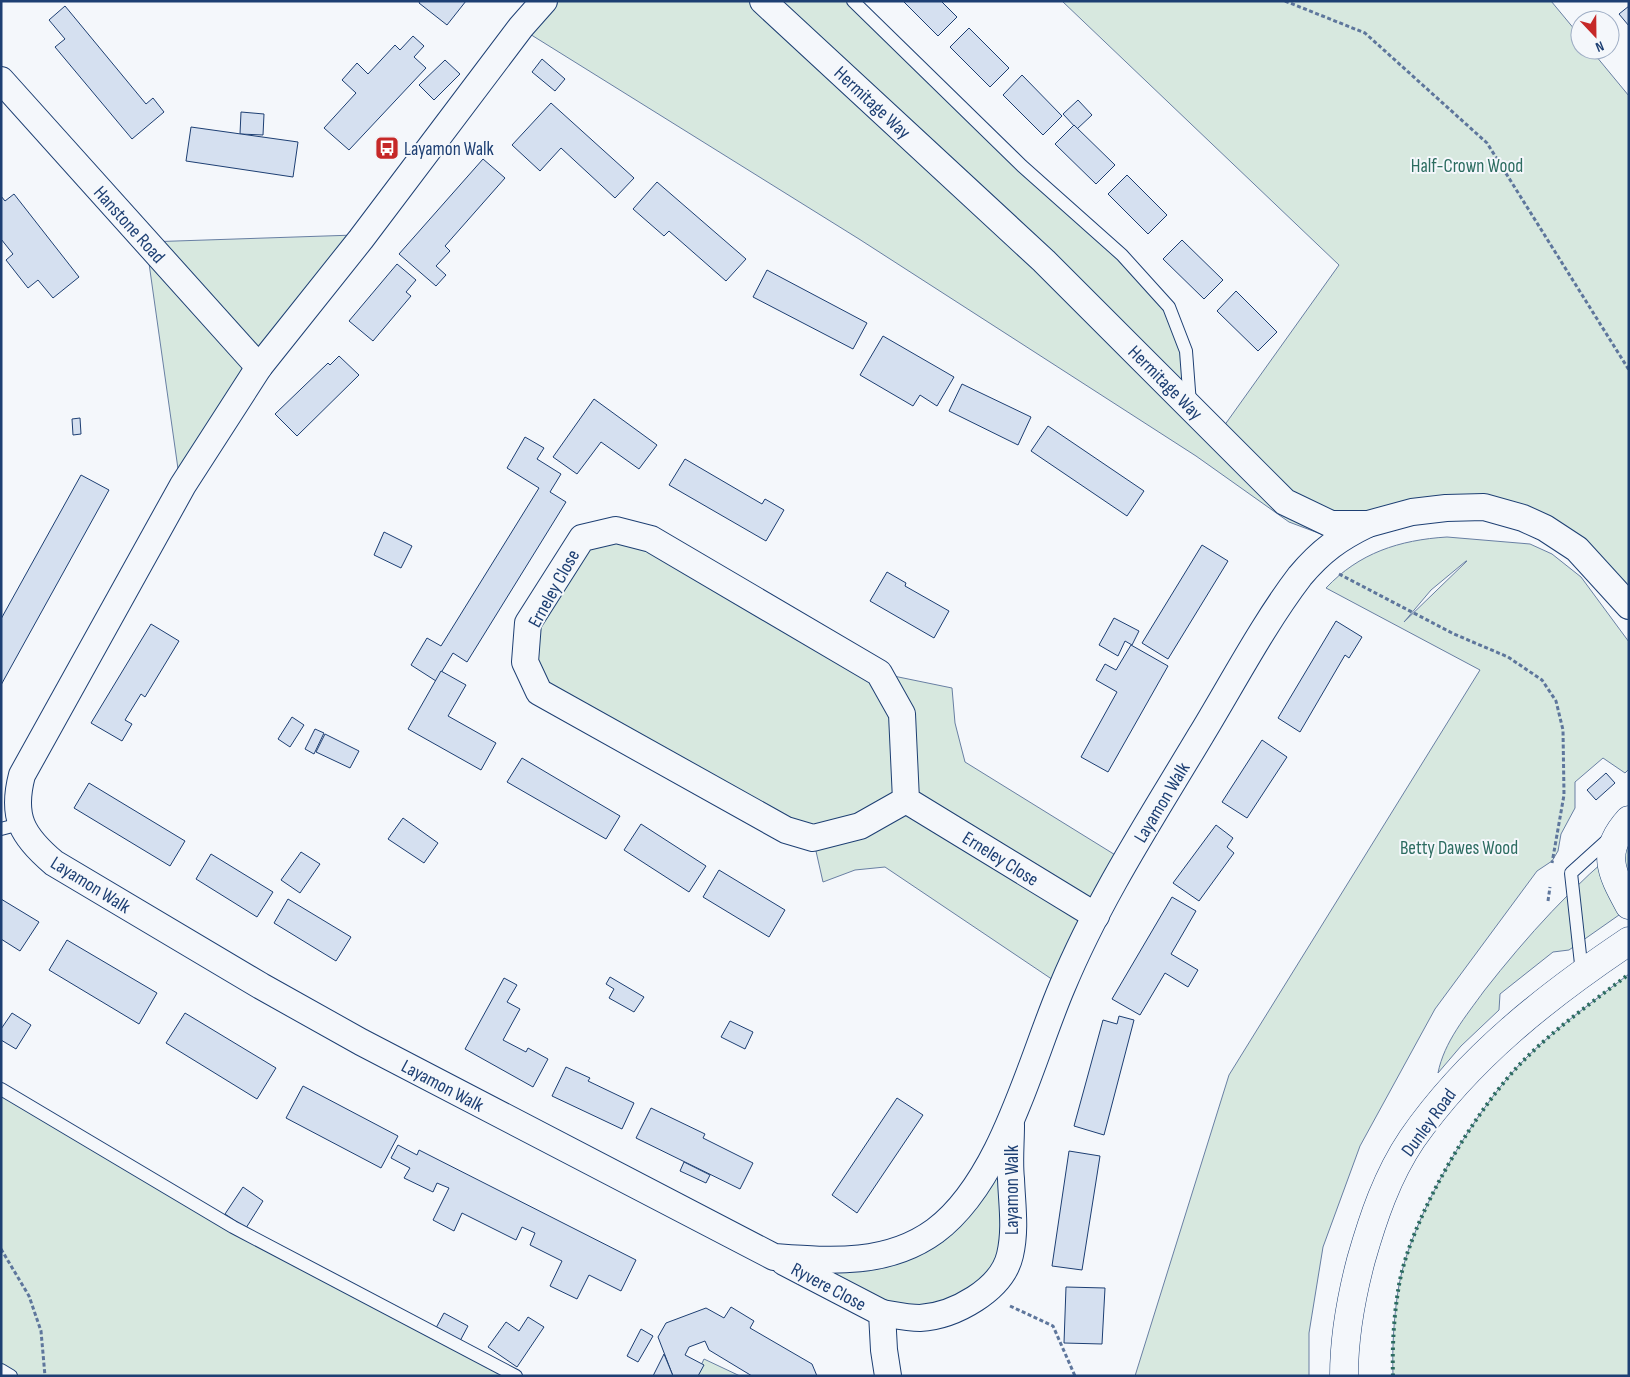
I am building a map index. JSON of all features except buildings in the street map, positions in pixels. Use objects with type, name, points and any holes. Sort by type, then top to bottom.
[{"type":"main road","points":[[1626,823],[1612,845],[1611,860],[1612,874],[1629,905]]},
{"type":"main road","name":"Dunley Road","points":[[1344,1376],[1349,1307],[1376,1209],[1392,1174],[1412,1139],[1461,1079],[1502,1037],[1582,972],[1629,941]]},
{"type":"street","name":"Layamon Walk","points":[[544,1],[509,42],[361,239],[259,368],[183,485],[30,760],[18,789],[11,826],[54,863],[261,986],[461,1096],[774,1257],[814,1260],[874,1258],[896,1251],[932,1232],[951,1218],[972,1194],[1012,1120],[1062,986],[1125,861],[1257,642],[1301,576],[1337,540],[1368,524]]},
{"type":"street","name":"Hermitage Way","points":[[762,1],[1037,254],[1285,502],[1331,524],[1368,524],[1412,512],[1446,508],[1484,507],[1523,518],[1545,528],[1577,549],[1629,606]]},
{"type":"street","name":"Hanstone Road","points":[[1,80],[259,368]]},
{"type":"street","name":"Erneley Close","points":[[616,530],[651,539],[879,673],[902,714],[906,800],[860,826],[813,838],[786,830],[539,692],[525,662],[528,623],[582,538],[616,530]]},
{"type":"street","name":"Erneley Close","points":[[906,800],[1096,916]]},
{"type":"street","name":"Layamon Walk","points":[[882,1314],[920,1318],[940,1314],[961,1307],[983,1293],[995,1282],[1010,1257],[1015,1217],[1010,1178],[1012,1120]]},
{"type":"street","name":"Ryvere Close","points":[[774,1257],[882,1314],[888,1376]]},
{"type":"lane","points":[[853,1],[1022,166],[1122,255],[1169,307],[1186,350],[1190,406]]},
{"type":"lane","points":[[1582,972],[1571,874],[1626,823]]},
{"type":"lane","points":[[1,1089],[233,1226],[516,1376]]},
{"type":"lane","points":[[1,1370],[11,1376]]},
{"type":"path","points":[[1285,1],[1365,33],[1488,143],[1629,370]]},
{"type":"path","points":[[1314,562],[1454,634],[1508,657],[1542,680],[1556,702],[1563,730],[1564,795],[1551,869]]},
{"type":"path","points":[[1548,901],[1550,885]]},
{"type":"path","points":[[1,1249],[28,1296],[41,1331],[45,1376]]},
{"type":"path","points":[[983,1293],[1053,1326],[1076,1376]]},
{"type":"green space","name":"Half-Crown Wood","points":[[549,1],[853,1],[1169,307],[1186,351],[1190,406],[1224,426],[1339,265],[1062,1],[1551,1],[1570,24],[1570,60],[1599,60],[1629,96],[1629,606],[1577,549],[1484,507],[1337,540],[1289,522],[1196,456],[859,239],[525,31]]},
{"type":"green space","points":[[355,235],[180,483],[146,242]]},
{"type":"green space","points":[[616,530],[879,673],[952,688],[955,723],[965,762],[1125,861],[1062,986],[885,867],[855,870],[823,882],[813,838],[539,692],[528,623],[582,538]]},
{"type":"green space","name":"Betty Dawes Wood","points":[[1447,537],[1530,544],[1552,554],[1581,577],[1629,642],[1629,769],[1625,773],[1603,758],[1575,782],[1575,808],[1561,834],[1558,851],[1552,861],[1537,871],[1435,1009],[1360,1146],[1323,1247],[1309,1333],[1309,1376],[1135,1376],[1229,1075],[1480,670],[1326,588],[1339,576],[1366,557],[1396,545]],"holes":[[[1467,561],[1404,622],[1431,590]]]},
{"type":"green space","points":[[1629,840],[1629,908],[1569,950],[1553,952],[1500,994],[1499,1010],[1461,1046],[1438,1073],[1445,1051],[1456,1030],[1500,971],[1552,911],[1589,874]]},
{"type":"green space","points":[[1629,974],[1629,1376],[1393,1376],[1396,1307],[1406,1258],[1432,1196],[1467,1133],[1487,1104],[1526,1058],[1563,1025]]},
{"type":"green space","points":[[1,1089],[233,1227],[516,1376],[11,1376],[1,1370]]},
{"type":"green space","points":[[1012,1120],[1015,1217],[983,1293],[882,1313],[814,1260],[932,1233]]},
{"type":"green space","points":[[704,1359],[740,1376],[696,1376]]},
{"type":"hedge","points":[[1393,1376],[1396,1307],[1406,1258],[1432,1196],[1467,1133],[1487,1104],[1526,1058],[1563,1025],[1629,974]]},
{"type":"place","name":"Layamon Walk","points":[[387,148]]}]
